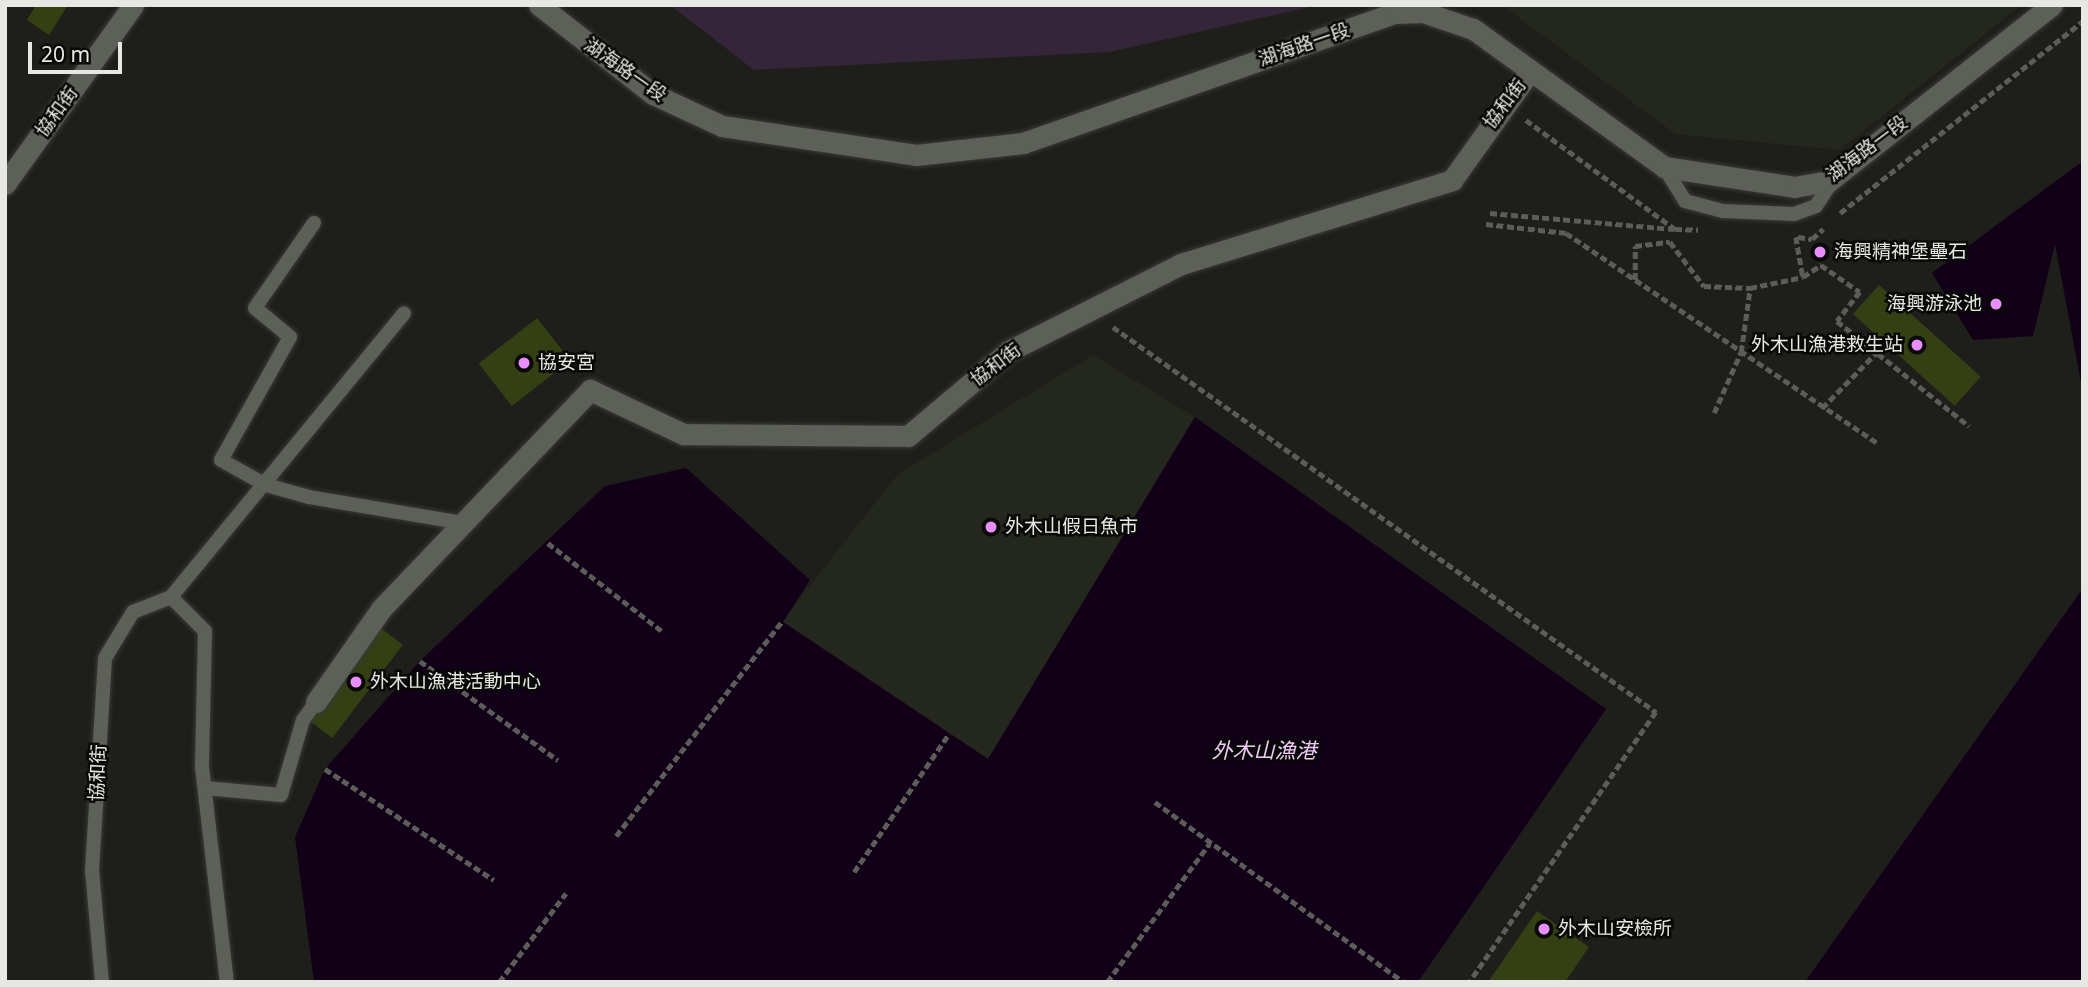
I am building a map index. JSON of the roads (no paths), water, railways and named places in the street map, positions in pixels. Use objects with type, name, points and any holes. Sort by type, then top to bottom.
[{"type":"street","name":"協和街","points":[[5,184],[133,5]]},
{"type":"street","name":"湖海路一段","points":[[539,5],[653,94],[722,126],[916,155],[1023,143],[1394,13],[1423,12],[1461,24],[1664,167],[1794,187],[1835,177],[2052,5]]},
{"type":"street","name":"協和街","points":[[316,702],[381,609],[457,522],[590,390],[683,434],[908,436],[1009,351],[1181,264],[1452,180],[1530,71]]},
{"type":"lane","points":[[1664,167],[1685,201],[1723,211],[1794,214],[1816,206],[1835,177]]},
{"type":"lane","points":[[314,223],[255,308],[290,337],[221,460],[266,485],[457,522]]},
{"type":"lane","name":"協和街","points":[[102,982],[92,872],[105,658],[133,612],[171,597],[266,485],[404,313]]},
{"type":"lane","points":[[171,597],[205,631],[205,788],[227,982]]},
{"type":"lane","points":[[205,788],[281,794],[303,720],[316,702]]},
{"type":"water","name":"海興游泳池","points":[[2083,161],[2083,393],[2055,244],[2033,336],[1973,340],[1932,273]]},
{"type":"water","name":"外木山漁港","points":[[1195,417],[1606,709],[1418,982],[314,982],[295,837],[325,769],[420,661],[605,486],[686,468],[810,580],[783,622],[988,759]]},
{"type":"water","points":[[2083,588],[2083,982],[1805,982]]},
{"type":"place","name":"海興精神堡壘石","points":[[1820,252]]},
{"type":"place","name":"海興游泳池","points":[[1996,304]]},
{"type":"place","name":"外木山漁港救生站","points":[[1917,345]]},
{"type":"place","name":"協安宮","points":[[524,363]]},
{"type":"place","name":"外木山假日魚市","points":[[991,527]]},
{"type":"place","name":"外木山漁港活動中心","points":[[356,682]]},
{"type":"place","name":"外木山安檢所","points":[[1544,929]]}]
